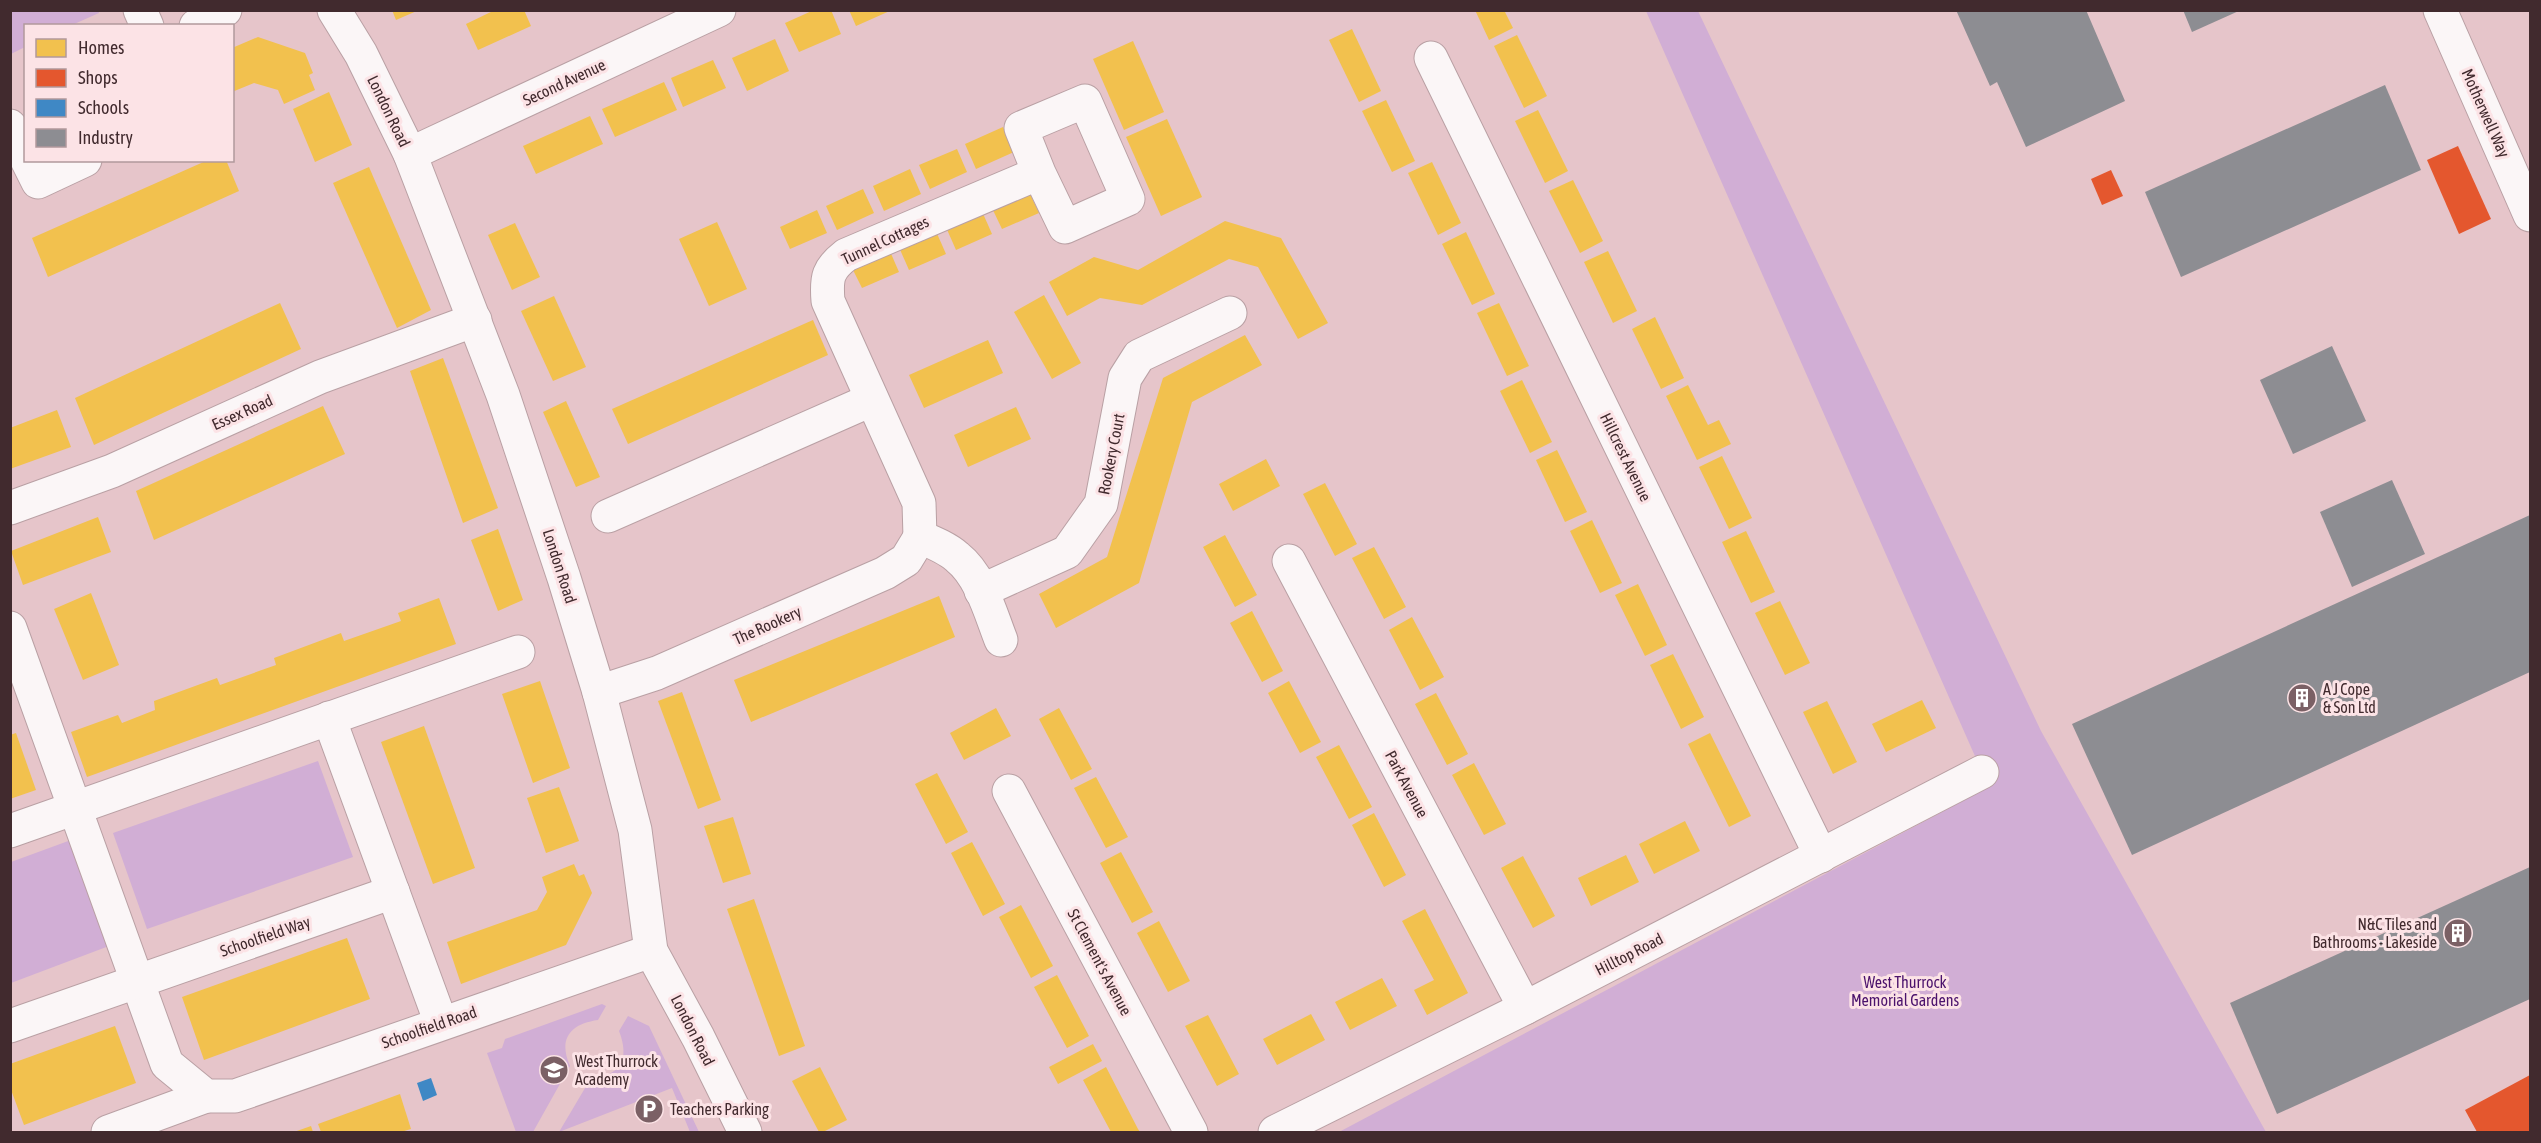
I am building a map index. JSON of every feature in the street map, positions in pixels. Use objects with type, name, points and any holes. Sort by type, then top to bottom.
[{"type":"street","points":[[140,10],[146,24]]},
{"type":"street","points":[[200,24],[225,10]]},
{"type":"street","name":"London Road","points":[[334,10],[361,54],[410,154],[475,320],[544,516],[599,692],[635,830],[651,951],[698,1037],[745,1132]]},
{"type":"street","name":"Second Avenue","points":[[410,154],[718,10]]},
{"type":"street","name":"Motherwell Way","points":[[2440,10],[2530,215]]},
{"type":"street","name":"Hillcrest Avenue","points":[[1431,58],[1821,856]]},
{"type":"street","points":[[10,112],[24,106]]},
{"type":"street","points":[[10,126],[24,155]]},
{"type":"street","points":[[28,162],[38,182],[81,162]]},
{"type":"street","name":"Tunnel Cottages","points":[[920,537],[919,503],[828,301],[827,284],[832,266],[846,255],[1039,173]]},
{"type":"street","name":"Rookery Court","points":[[981,591],[1067,552],[1101,504],[1125,378],[1139,356],[1230,313]]},
{"type":"street","name":"Essex Road","points":[[10,508],[112,471],[320,377],[475,320]]},
{"type":"street","points":[[608,516],[871,400]]},
{"type":"street","points":[[920,537],[957,556],[969,569],[981,591],[1001,640]]},
{"type":"street","name":"The Rookery","points":[[599,692],[657,673],[885,573],[906,560],[920,537]]},
{"type":"street","name":"Park Avenue","points":[[1289,561],[1525,1008]]},
{"type":"street","points":[[10,628],[167,1064],[206,1096]]},
{"type":"street","points":[[10,831],[518,652]]},
{"type":"street","points":[[329,718],[441,1023]]},
{"type":"street","name":"Hilltop Road","points":[[1275,1132],[1525,1008],[1982,772]]},
{"type":"street","name":"St Clement's Avenue","points":[[1009,791],[1191,1132]]},
{"type":"street","name":"Schoolfield Way","points":[[137,981],[393,892]]},
{"type":"street","name":"Schoolfield Road","points":[[108,1132],[206,1096],[235,1096],[651,951]]},
{"type":"street","points":[[10,1026],[137,981]]},
{"type":"green space","points":[[98,10],[99,13],[74,24],[24,24],[24,48],[11,54],[11,11]]},
{"type":"green space","name":"West Thurrock Memorial Gardens","points":[[1646,11],[1698,11],[2041,731],[2266,1132],[1339,1132],[1991,786],[1982,772]]},
{"type":"green space","points":[[318,761],[353,857],[147,929],[113,833]]},
{"type":"green space","points":[[71,840],[109,946],[11,983],[11,862]]},
{"type":"green space","points":[[602,1004],[606,1006],[598,1020],[580,1025],[569,1034],[565,1048],[570,1066],[533,1132],[516,1132],[487,1053],[502,1048],[505,1039]]},
{"type":"green space","points":[[628,1016],[649,1026],[699,1132],[690,1132],[672,1088],[559,1132],[591,1078],[610,1074],[620,1064],[623,1050],[619,1031]]},
{"type":"building: Homes","points":[[392,10],[419,10],[396,20]]},
{"type":"building: Homes","points":[[495,10],[524,10],[531,26],[478,50],[466,24]]},
{"type":"building: Homes","points":[[814,10],[831,10],[841,34],[799,52],[785,23]]},
{"type":"building: Homes","points":[[849,10],[892,10],[856,26]]},
{"type":"building: Homes","points":[[1475,10],[1504,10],[1513,28],[1489,40]]},
{"type":"building: Homes","points":[[1352,29],[1381,91],[1359,102],[1329,40]]},
{"type":"building: Homes","points":[[1517,35],[1547,96],[1524,108],[1494,46]]},
{"type":"building: Homes","points":[[258,37],[305,53],[313,73],[309,75],[315,90],[284,104],[278,90],[254,83],[234,91],[234,47]]},
{"type":"building: Homes","points":[[775,39],[789,71],[747,91],[732,58]]},
{"type":"building: Homes","points":[[1133,41],[1164,112],[1124,130],[1093,59]]},
{"type":"building: Homes","points":[[713,60],[726,88],[683,107],[671,78]]},
{"type":"building: Homes","points":[[664,82],[677,110],[615,137],[602,109]]},
{"type":"building: Homes","points":[[329,92],[352,145],[315,162],[293,109]]},
{"type":"building: Homes","points":[[1386,100],[1415,161],[1392,172],[1362,111]]},
{"type":"building: Homes","points":[[1538,110],[1568,171],[1545,183],[1515,121]]},
{"type":"building: Homes","points":[[590,116],[603,144],[536,174],[523,146]]},
{"type":"building: Homes","points":[[1167,119],[1202,197],[1161,216],[1126,137]]},
{"type":"building: Homes","points":[[1003,127],[1014,152],[976,169],[965,144]]},
{"type":"building: Homes","points":[[957,149],[967,172],[930,189],[919,165]]},
{"type":"building: Homes","points":[[203,162],[227,162],[239,191],[48,277],[32,238]]},
{"type":"building: Homes","points":[[1432,162],[1461,223],[1438,235],[1408,173]]},
{"type":"building: Homes","points":[[369,167],[431,310],[397,328],[333,183]]},
{"type":"building: Homes","points":[[910,169],[921,194],[884,211],[873,186]]},
{"type":"building: Homes","points":[[1573,180],[1603,241],[1580,253],[1549,191]]},
{"type":"building: Homes","points":[[863,189],[874,213],[837,230],[826,206]]},
{"type":"building: Homes","points":[[1028,189],[1039,213],[1002,229],[991,206]]},
{"type":"building: Homes","points":[[981,209],[992,234],[956,250],[945,225]]},
{"type":"building: Homes","points":[[817,210],[827,233],[790,249],[780,227]]},
{"type":"building: Homes","points":[[1225,221],[1281,238],[1328,323],[1298,339],[1258,267],[1229,259],[1142,305],[1100,298],[1067,316],[1049,282],[1094,257],[1138,270]]},
{"type":"building: Homes","points":[[717,222],[747,289],[709,306],[679,239]]},
{"type":"building: Homes","points":[[515,223],[540,277],[512,290],[488,235]]},
{"type":"building: Homes","points":[[935,229],[946,254],[909,270],[898,245]]},
{"type":"building: Homes","points":[[1466,232],[1495,294],[1472,305],[1442,244]]},
{"type":"building: Homes","points":[[889,249],[899,272],[862,288],[851,266]]},
{"type":"building: Homes","points":[[1608,251],[1637,311],[1613,323],[1584,262]]},
{"type":"building: Homes","points":[[1044,295],[1081,363],[1052,379],[1014,312]]},
{"type":"building: Homes","points":[[554,296],[586,367],[553,381],[521,311]]},
{"type":"building: Homes","points":[[280,303],[301,349],[94,445],[75,398]]},
{"type":"building: Homes","points":[[1499,303],[1529,366],[1507,376],[1477,313]]},
{"type":"building: Homes","points":[[1655,317],[1684,378],[1661,389],[1632,329]]},
{"type":"building: Homes","points":[[813,320],[828,355],[628,444],[612,409]]},
{"type":"building: Homes","points":[[1245,335],[1262,365],[1192,402],[1139,583],[1056,628],[1039,594],[1107,557],[1163,378]]},
{"type":"building: Homes","points":[[988,340],[1003,373],[924,408],[909,375]]},
{"type":"building: Homes","points":[[443,358],[498,508],[463,523],[410,371]]},
{"type":"building: Homes","points":[[1522,380],[1552,442],[1530,453],[1500,391]]},
{"type":"building: Homes","points":[[1688,385],[1708,425],[1719,420],[1731,444],[1697,460],[1666,396]]},
{"type":"building: Homes","points":[[566,401],[600,477],[576,487],[543,412]]},
{"type":"building: Homes","points":[[323,406],[345,454],[154,540],[136,491]]},
{"type":"building: Homes","points":[[1016,407],[1031,439],[968,467],[954,435]]},
{"type":"building: Homes","points":[[57,410],[71,447],[10,469],[10,428]]},
{"type":"building: Homes","points":[[1557,450],[1587,512],[1565,522],[1536,460]]},
{"type":"building: Homes","points":[[1722,456],[1752,518],[1729,529],[1699,467]]},
{"type":"building: Homes","points":[[1266,459],[1280,486],[1233,511],[1219,484]]},
{"type":"building: Homes","points":[[1325,483],[1357,544],[1335,556],[1303,494]]},
{"type":"building: Homes","points":[[98,517],[111,552],[23,585],[11,551]]},
{"type":"building: Homes","points":[[1592,520],[1622,583],[1600,593],[1570,531]]},
{"type":"building: Homes","points":[[498,529],[523,600],[498,611],[471,540]]},
{"type":"building: Homes","points":[[1746,531],[1775,592],[1751,603],[1722,542]]},
{"type":"building: Homes","points":[[1225,535],[1257,595],[1235,607],[1203,547]]},
{"type":"building: Homes","points":[[1374,547],[1406,607],[1384,619],[1352,558]]},
{"type":"building: Homes","points":[[1638,584],[1667,645],[1645,656],[1615,595]]},
{"type":"building: Homes","points":[[91,593],[119,665],[83,680],[54,609]]},
{"type":"building: Homes","points":[[939,596],[955,637],[751,722],[734,680]]},
{"type":"building: Homes","points":[[439,598],[456,644],[87,777],[71,732],[118,715],[122,723],[155,710],[154,701],[217,678],[220,685],[276,665],[274,658],[341,633],[344,641],[401,621],[398,613]]},
{"type":"building: Homes","points":[[1780,601],[1810,663],[1785,675],[1755,613]]},
{"type":"building: Homes","points":[[1252,611],[1283,671],[1262,682],[1230,623]]},
{"type":"building: Homes","points":[[1412,617],[1444,677],[1420,690],[1389,630]]},
{"type":"building: Homes","points":[[1673,654],[1704,717],[1681,729],[1650,665]]},
{"type":"building: Homes","points":[[540,681],[570,768],[533,783],[502,694]]},
{"type":"building: Homes","points":[[1289,681],[1321,742],[1300,753],[1268,693]]},
{"type":"building: Homes","points":[[682,692],[721,800],[698,809],[658,701]]},
{"type":"building: Homes","points":[[1436,693],[1468,754],[1447,765],[1415,704]]},
{"type":"building: Homes","points":[[1922,700],[1936,728],[1886,752],[1872,724]]},
{"type":"building: Homes","points":[[1827,701],[1857,762],[1833,774],[1803,712]]},
{"type":"building: Homes","points":[[996,708],[1011,736],[964,760],[950,733]]},
{"type":"building: Homes","points":[[1059,708],[1092,769],[1071,780],[1039,719]]},
{"type":"building: Homes","points":[[424,726],[475,868],[433,884],[381,742]]},
{"type":"building: Homes","points":[[16,733],[36,790],[10,799],[10,735]]},
{"type":"building: Homes","points":[[1710,733],[1751,816],[1729,827],[1688,744]]},
{"type":"building: Homes","points":[[1339,745],[1372,807],[1349,819],[1316,757]]},
{"type":"building: Homes","points":[[1474,763],[1506,824],[1484,835],[1452,775]]},
{"type":"building: Homes","points":[[937,773],[968,832],[946,844],[915,784]]},
{"type":"building: Homes","points":[[1096,777],[1128,837],[1106,848],[1074,788]]},
{"type":"building: Homes","points":[[559,787],[579,841],[546,853],[527,798]]},
{"type":"building: Homes","points":[[1374,813],[1406,875],[1384,887],[1352,825]]},
{"type":"building: Homes","points":[[733,817],[751,874],[723,883],[704,826]]},
{"type":"building: Homes","points":[[1685,821],[1700,851],[1654,874],[1639,844]]},
{"type":"building: Homes","points":[[972,842],[1005,904],[983,916],[951,853]]},
{"type":"building: Homes","points":[[1121,852],[1153,912],[1132,923],[1100,863]]},
{"type":"building: Homes","points":[[1626,855],[1639,882],[1591,906],[1578,878]]},
{"type":"building: Homes","points":[[1523,856],[1555,916],[1533,928],[1501,868]]},
{"type":"building: Homes","points":[[574,864],[579,876],[584,874],[592,893],[566,945],[461,984],[447,942],[537,910],[547,892],[542,877]]},
{"type":"building: Homes","points":[[754,899],[805,1046],[779,1056],[727,909]]},
{"type":"building: Homes","points":[[1021,905],[1053,966],[1031,978],[999,917]]},
{"type":"building: Homes","points":[[1425,909],[1468,993],[1427,1015],[1414,990],[1434,980],[1402,921]]},
{"type":"building: Homes","points":[[1159,921],[1190,981],[1168,992],[1137,933]]},
{"type":"building: Homes","points":[[347,938],[370,999],[204,1060],[182,997]]},
{"type":"building: Homes","points":[[1057,975],[1089,1036],[1067,1048],[1034,987]]},
{"type":"building: Homes","points":[[1382,978],[1397,1006],[1350,1030],[1335,1002]]},
{"type":"building: Homes","points":[[1311,1014],[1325,1040],[1277,1065],[1263,1039]]},
{"type":"building: Homes","points":[[1208,1015],[1239,1074],[1217,1086],[1185,1026]]},
{"type":"building: Homes","points":[[115,1026],[136,1083],[24,1125],[10,1087],[10,1064]]},
{"type":"building: Homes","points":[[1093,1044],[1102,1061],[1058,1084],[1049,1067]]},
{"type":"building: Homes","points":[[820,1067],[847,1120],[823,1132],[819,1132],[792,1081]]},
{"type":"building: Homes","points":[[1106,1067],[1140,1132],[1111,1132],[1083,1080]]},
{"type":"building: Homes","points":[[400,1094],[411,1129],[401,1132],[321,1132],[318,1124]]},
{"type":"building: Homes","points":[[311,1126],[313,1132],[294,1132]]},
{"type":"building: Shops","points":[[2458,146],[2491,219],[2459,234],[2427,160]]},
{"type":"building: Shops","points":[[2111,170],[2123,196],[2102,205],[2091,179]]},
{"type":"building: Shops","points":[[2530,1075],[2530,1132],[2477,1132],[2465,1110]]},
{"type":"building: Schools","points":[[431,1078],[437,1095],[423,1101],[417,1083]]},
{"type":"building: Industry","points":[[1956,10],[2086,10],[2125,101],[2026,147],[1997,82],[1990,86]]},
{"type":"building: Industry","points":[[2183,10],[2241,10],[2192,32]]},
{"type":"building: Industry","points":[[2385,85],[2421,170],[2181,277],[2145,192]]},
{"type":"building: Industry","points":[[2332,346],[2366,421],[2293,454],[2260,380]]},
{"type":"building: Industry","points":[[2392,480],[2425,554],[2352,587],[2320,512]]},
{"type":"building: Industry","name":"A J Cope & Son Ltd","points":[[2530,515],[2530,672],[2132,855],[2072,724]]},
{"type":"building: Industry","name":"N&C Tiles and Bathrooms - Lakeside","points":[[2530,867],[2530,999],[2277,1114],[2230,1003]]},
{"type":"place","name":"A J Cope & Son Ltd","points":[[2302,698]]},
{"type":"place","name":"N&C Tiles and Bathrooms - Lakeside","points":[[2458,933]]},
{"type":"place","name":"West Thurrock Academy","points":[[554,1070]]},
{"type":"place","name":"Teachers Parking","points":[[649,1109]]}]
